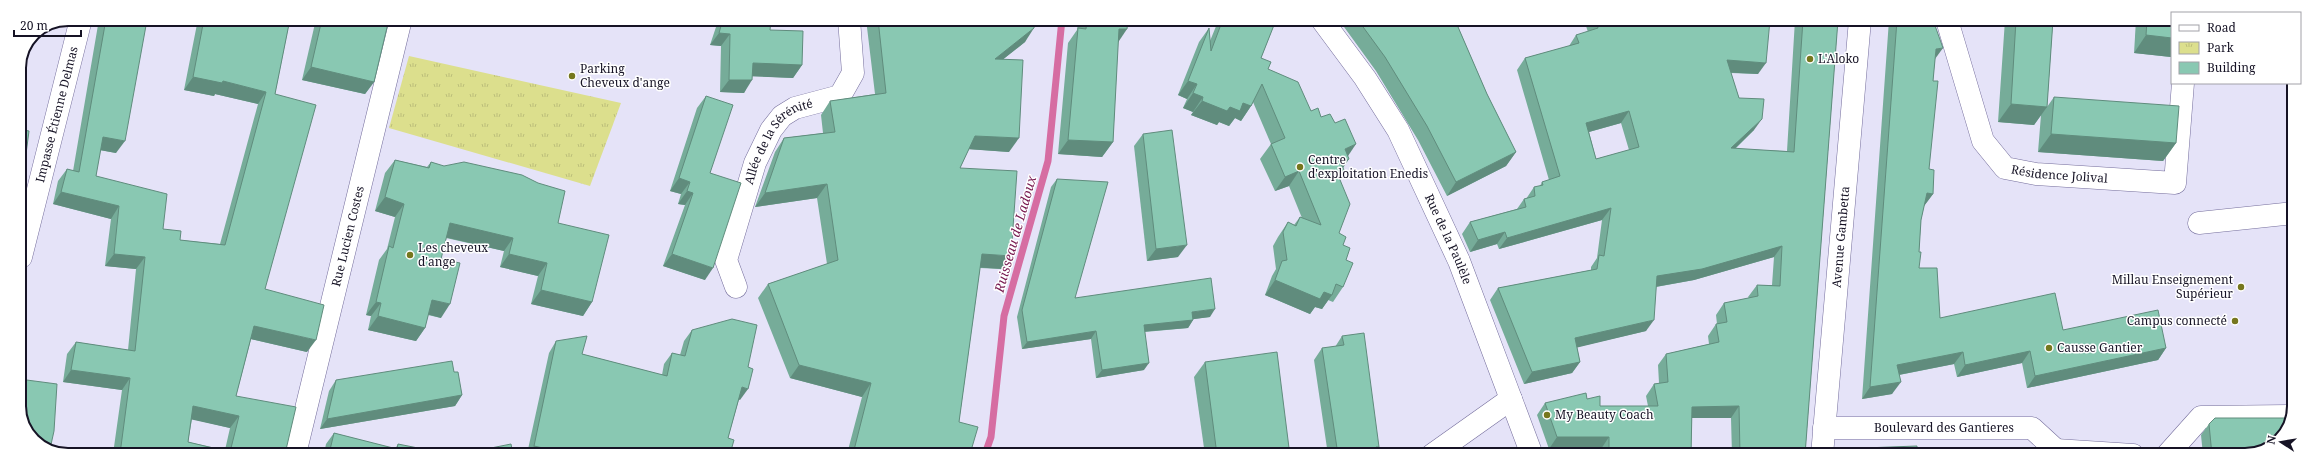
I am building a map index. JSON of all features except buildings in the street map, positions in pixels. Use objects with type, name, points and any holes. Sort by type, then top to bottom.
[{"type":"street","name":"Impasse Étienne Delmas","points":[[26,237],[79,26]]},
{"type":"street","name":"Rue Lucien Costes","points":[[296,448],[399,26]]},
{"type":"street","name":"Allée de la Sérénité","points":[[736,287],[726,260],[755,163],[771,130],[782,116],[795,108],[840,96],[853,73],[850,26]]},
{"type":"street","name":"Rue de la Paulèle","points":[[1326,26],[1365,78],[1398,130],[1459,261],[1529,448]]},
{"type":"street","name":"Avenue Gambetta","points":[[1823,448],[1859,26]]},
{"type":"street","name":"Résidence Jolival","points":[[1949,26],[1983,141],[2005,168],[2036,174],[2175,183],[2183,84]]},
{"type":"street","points":[[2199,223],[2287,214]]},
{"type":"street","points":[[1442,448],[1511,399]]},
{"type":"street","points":[[2173,448],[2201,417],[2286,416]]},
{"type":"street","name":"Boulevard des Gantieres","points":[[1824,428],[2032,428],[2053,448]]},
{"type":"green space","points":[[409,56],[621,103],[590,186],[389,128]]},
{"type":"waterway","name":"Ruisseau de Ladoux","points":[[987,448],[991,437],[1004,316],[1048,161],[1061,26]]},
{"type":"place","name":"L'Aloko","points":[[1810,59]]},
{"type":"place","name":"Parking Cheveux d'ange","points":[[572,76]]},
{"type":"place","name":"Centre d'exploitation Enedis","points":[[1300,167]]},
{"type":"place","name":"Les cheveux d'ange","points":[[410,255]]},
{"type":"place","name":"Millau Enseignement Supérieur","points":[[2241,287]]},
{"type":"place","name":"Campus connecté","points":[[2235,321]]},
{"type":"place","name":"Causse Gantier","points":[[2049,348]]},
{"type":"place","name":"My Beauty Coach","points":[[1547,415]]}]
